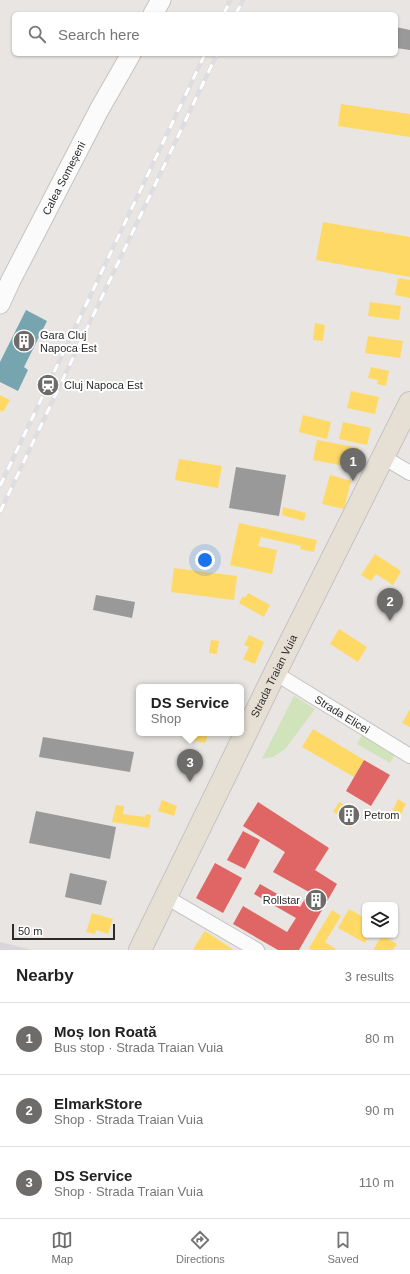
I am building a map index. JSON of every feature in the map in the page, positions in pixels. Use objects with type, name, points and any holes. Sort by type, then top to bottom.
[{"type":"main road","points":[[154,12],[161,0]]},
{"type":"main road","name":"Calea Someșeni","points":[[0,304],[99,110],[130,56]]},
{"type":"main road","name":"Strada Traian Vuia","points":[[140,950],[275,673],[410,403]]},
{"type":"street","points":[[383,457],[410,473]]},
{"type":"street","name":"Strada Elicei","points":[[275,673],[410,756]]},
{"type":"street","points":[[166,897],[257,950]]},
{"type":"shaded area","points":[[0,942],[32,950],[0,950]]},
{"type":"green space","points":[[294,696],[315,709],[285,749],[273,757],[262,759]]},
{"type":"green space","points":[[362,735],[395,754],[390,763],[357,744]]},
{"type":"building: Homes","points":[[341,104],[410,114],[410,137],[338,126]]},
{"type":"building: Homes","points":[[323,222],[410,237],[410,277],[316,260]]},
{"type":"building: Homes","points":[[398,278],[410,280],[410,298],[395,295]]},
{"type":"building: Homes","points":[[370,302],[401,306],[399,320],[368,316]]},
{"type":"building: Homes","points":[[315,323],[325,325],[323,341],[313,340]]},
{"type":"building: Homes","points":[[368,336],[403,341],[400,358],[365,353]]},
{"type":"building: Homes","points":[[371,367],[389,371],[386,386],[377,384],[378,380],[368,378]]},
{"type":"building: Homes","points":[[351,391],[379,397],[375,414],[347,408]]},
{"type":"building: Homes","points":[[0,395],[10,400],[3,412],[1,410],[0,413]]},
{"type":"building: Homes","points":[[303,415],[331,422],[327,439],[299,432]]},
{"type":"building: Homes","points":[[343,422],[371,428],[367,445],[339,439]]},
{"type":"building: Homes","points":[[317,440],[359,448],[355,468],[313,460]]},
{"type":"building: Homes","points":[[179,459],[222,466],[218,488],[175,480]]},
{"type":"building: Homes","points":[[330,475],[351,481],[344,509],[322,504]]},
{"type":"building: Homes","points":[[283,507],[306,513],[304,521],[282,515]]},
{"type":"building: Homes","points":[[239,523],[317,540],[314,552],[300,549],[301,546],[261,537],[258,546],[277,550],[272,574],[230,565]]},
{"type":"building: Homes","points":[[375,554],[401,571],[393,585],[376,574],[371,581],[361,575]]},
{"type":"building: Homes","points":[[174,568],[237,576],[234,600],[171,592]]},
{"type":"building: Homes","points":[[248,593],[270,605],[264,617],[239,603],[243,596],[245,598]]},
{"type":"building: Homes","points":[[339,629],[367,647],[358,662],[330,644]]},
{"type":"building: Homes","points":[[249,635],[264,642],[255,664],[243,659],[249,647],[244,645]]},
{"type":"building: Homes","points":[[211,640],[219,641],[217,654],[209,653]]},
{"type":"building: Homes","points":[[410,709],[410,727],[402,723]]},
{"type":"building: Homes","points":[[313,729],[364,760],[354,777],[302,747]]},
{"type":"building: Homes","points":[[186,736],[207,736],[205,743],[186,739]]},
{"type":"building: Homes","points":[[398,799],[406,804],[397,822],[389,818]]},
{"type":"building: Homes","points":[[162,800],[177,806],[174,816],[158,811]]},
{"type":"building: Homes","name":"Petrom","points":[[339,802],[360,814],[351,828],[341,822],[344,818],[333,812]]},
{"type":"building: Homes","points":[[116,805],[124,806],[123,814],[145,817],[146,814],[151,815],[149,828],[112,822]]},
{"type":"building: Homes","points":[[349,909],[362,916],[362,938],[368,938],[365,943],[338,928]]},
{"type":"building: Homes","points":[[332,910],[341,916],[325,942],[336,949],[312,950],[309,948]]},
{"type":"building: Homes","points":[[92,913],[113,919],[108,934],[96,930],[95,934],[86,932]]},
{"type":"building: Homes","points":[[205,931],[234,950],[194,950],[193,949]]},
{"type":"building: Homes","points":[[380,938],[387,938],[397,944],[393,950],[373,950]]},
{"type":"building: Shops","name":"Petrom","points":[[364,760],[390,775],[371,806],[346,791]]},
{"type":"building: Shops","name":"Rollstar","points":[[258,802],[329,848],[315,870],[337,884],[299,950],[278,950],[233,924],[243,906],[287,932],[296,918],[254,894],[260,884],[300,907],[309,892],[273,872],[285,852],[243,826]]},
{"type":"building: Shops","name":"Rollstar","points":[[243,831],[260,840],[245,869],[227,860]]},
{"type":"building: Shops","name":"Rollstar","points":[[215,863],[242,878],[223,913],[196,898]]},
{"type":"building: Public","name":"Gara Cluj Napoca Est","points":[[26,310],[47,321],[24,367],[28,370],[18,391],[0,382],[0,362]]},
{"type":"building: Industry","points":[[398,27],[410,30],[410,50],[398,48]]},
{"type":"building: Industry","points":[[236,467],[286,475],[279,516],[229,508]]},
{"type":"building: Industry","points":[[96,595],[135,602],[132,618],[93,610]]},
{"type":"building: Industry","points":[[43,737],[134,752],[130,772],[39,757]]},
{"type":"building: Industry","points":[[36,811],[116,827],[110,859],[29,843]]},
{"type":"building: Industry","points":[[70,873],[107,881],[101,905],[65,897]]},
{"type":"railway","points":[[225,12],[230,0]]},
{"type":"railway","points":[[237,12],[243,0]]},
{"type":"railway","points":[[0,486],[204,56]]},
{"type":"railway","points":[[0,512],[216,56]]},
{"type":"place","name":"Gara Cluj Napoca Est","points":[[24,341]]},
{"type":"place","name":"Cluj Napoca Est","points":[[48,385]]},
{"type":"place","name":"Moș Ion Roată","points":[[353,481]]},
{"type":"place","name":"ElmarkStore","points":[[390,621]]},
{"type":"place","name":"DS Service","points":[[190,782]]},
{"type":"place","name":"Petrom","points":[[349,815]]},
{"type":"place","name":"Rollstar","points":[[316,900]]}]
